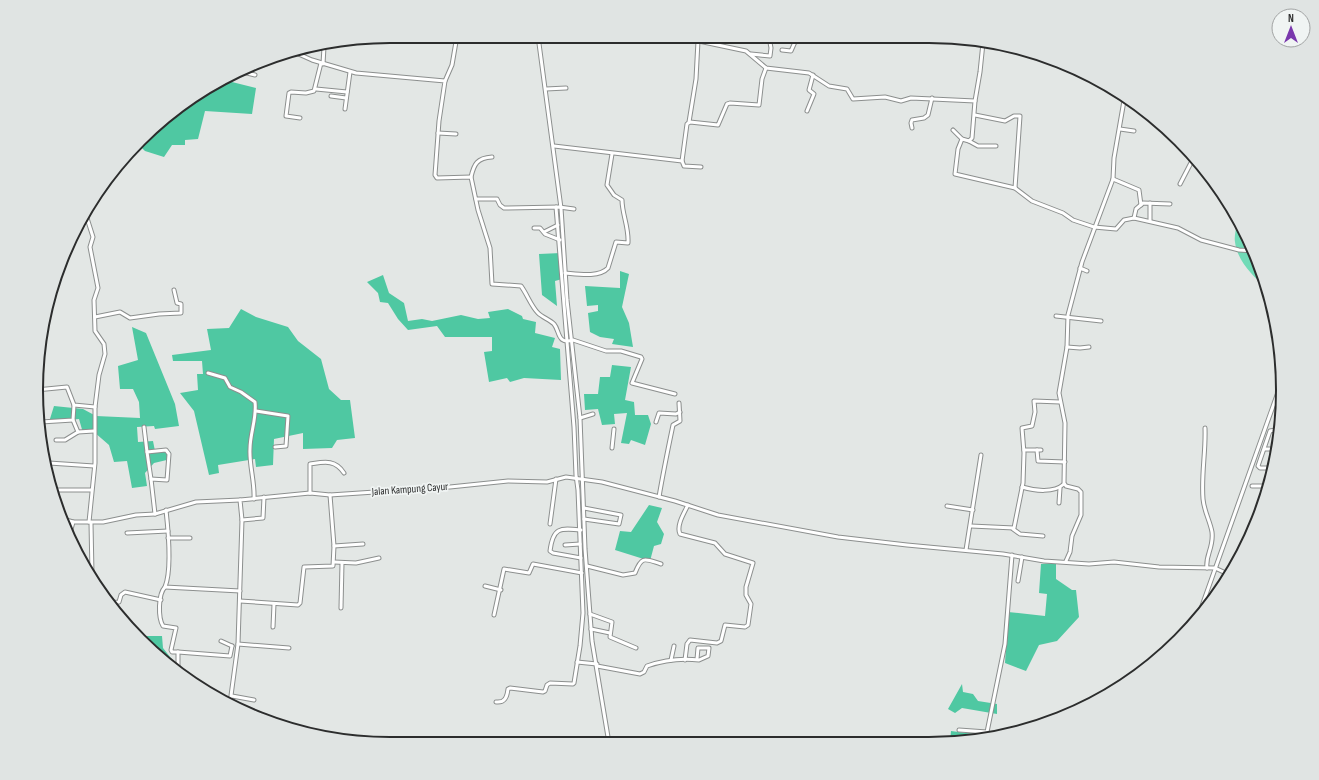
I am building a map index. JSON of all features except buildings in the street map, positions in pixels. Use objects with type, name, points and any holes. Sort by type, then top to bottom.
[{"type":"street","points":[[456,43],[450,71],[445,81],[438,133],[435,177],[471,177]]},
{"type":"street","points":[[496,702],[503,701],[506,698],[508,689],[510,688],[543,692],[546,691],[547,685],[550,683],[573,684],[583,619],[580,544],[580,418],[554,146],[539,43]]},
{"type":"street","points":[[698,43],[696,79],[689,122],[685,130],[682,161],[684,166],[701,167]]},
{"type":"street","points":[[706,43],[750,54],[770,56],[770,43]]},
{"type":"street","points":[[782,50],[791,51],[795,43]]},
{"type":"street","points":[[969,141],[974,132],[975,101],[980,78],[983,47]]},
{"type":"street","points":[[316,89],[324,50]]},
{"type":"street","points":[[750,54],[756,62],[766,68],[812,75],[829,86],[847,89],[853,99],[885,97],[902,101],[911,98],[975,101]]},
{"type":"street","points":[[301,55],[350,72],[445,81]]},
{"type":"street","points":[[689,122],[718,125],[727,104],[730,102],[759,105],[762,79],[766,68]]},
{"type":"street","points":[[345,109],[350,72]]},
{"type":"street","points":[[248,73],[255,75]]},
{"type":"street","points":[[807,111],[814,94],[809,90],[812,75]]},
{"type":"street","points":[[546,88],[566,88]]},
{"type":"street","points":[[300,118],[286,116],[289,92],[306,93],[316,89],[347,92]]},
{"type":"street","points":[[331,96],[346,98]]},
{"type":"street","points":[[912,128],[912,120],[924,118],[928,115],[932,98]]},
{"type":"street","points":[[1022,487],[1038,490],[1060,488],[1064,484],[1065,423],[1060,402],[1060,386],[1067,347],[1068,318],[1080,268],[1113,179],[1114,158],[1124,102]]},
{"type":"street","points":[[975,115],[1005,121],[1014,116],[1020,116],[1015,188]]},
{"type":"street","points":[[1120,129],[1134,131]]},
{"type":"street","points":[[953,130],[962,140],[969,141],[978,146],[996,146]]},
{"type":"street","points":[[438,133],[456,134]]},
{"type":"street","points":[[962,140],[958,149],[956,174],[1015,188],[1032,201],[1063,213],[1073,220],[1094,227],[1116,228],[1124,220],[1134,218],[1178,228],[1201,240],[1239,250],[1247,251]]},
{"type":"street","points":[[554,146],[682,161]]},
{"type":"street","points":[[565,273],[587,274],[606,271],[616,242],[628,243],[628,230],[622,211],[622,200],[614,195],[607,185],[612,154]]},
{"type":"street","points":[[492,157],[483,158],[477,161],[471,177],[490,248],[492,284],[521,286],[538,313],[554,324],[558,335],[567,341],[572,340],[606,351],[621,351],[641,357],[642,359],[632,382],[674,394]]},
{"type":"street","points":[[1180,184],[1191,162]]},
{"type":"street","points":[[1113,179],[1140,190],[1141,205]]},
{"type":"street","points":[[476,199],[497,199],[500,205],[504,208],[559,207],[574,209]]},
{"type":"street","points":[[1150,203],[1150,221]]},
{"type":"street","points":[[1134,218],[1136,209],[1141,205],[1150,203],[1170,204]]},
{"type":"street","points":[[559,207],[559,240],[574,422],[584,508],[591,629],[608,737]]},
{"type":"street","points":[[87,219],[93,238],[90,247],[98,288],[94,300],[95,331],[103,341],[105,354],[99,375],[94,407],[94,466],[91,490],[90,566]]},
{"type":"street","points":[[544,232],[558,225]]},
{"type":"street","points":[[534,228],[540,228],[544,232],[559,240],[564,240]]},
{"type":"street","points":[[1080,268],[1087,270]]},
{"type":"street","points":[[95,317],[120,312],[130,318],[181,313],[181,304],[177,302],[174,290]]},
{"type":"street","points":[[1056,316],[1101,321]]},
{"type":"street","points":[[1067,347],[1089,347]]},
{"type":"street","points":[[208,373],[225,378],[230,387],[255,401],[256,410],[250,436],[249,452],[254,481],[254,499]]},
{"type":"street","points":[[43,389],[67,387],[74,405],[74,420],[78,432]]},
{"type":"street","points":[[1013,529],[1022,487],[1024,450],[1022,428],[1032,426],[1035,409],[1034,401],[1060,402]]},
{"type":"street","points":[[1203,602],[1275,402]]},
{"type":"street","points":[[659,497],[662,472],[667,458],[673,425],[679,422],[679,403]]},
{"type":"street","points":[[74,405],[94,407]]},
{"type":"street","points":[[256,410],[288,416],[286,446],[276,447]]},
{"type":"street","points":[[656,422],[658,413],[676,414],[680,412]]},
{"type":"street","points":[[580,418],[593,414]]},
{"type":"street","points":[[45,422],[74,420]]},
{"type":"street","points":[[144,427],[155,514]]},
{"type":"street","points":[[1205,428],[1203,498],[1212,532],[1211,552],[1207,559],[1207,568]]},
{"type":"street","points":[[612,448],[614,429]]},
{"type":"street","points":[[56,440],[65,440],[78,432],[94,430]]},
{"type":"street","points":[[1267,468],[1260,468],[1258,466],[1271,430],[1273,430]]},
{"type":"street","points":[[1264,449],[1271,449]]},
{"type":"street","points":[[147,452],[166,450],[169,454],[168,479],[151,479]]},
{"type":"street","points":[[1024,450],[1042,450]]},
{"type":"street","points":[[1037,450],[1038,461],[1065,462]]},
{"type":"street","points":[[966,550],[981,455]]},
{"type":"street","points":[[51,463],[94,466]]},
{"type":"street","points":[[310,493],[310,464],[336,464],[340,466],[344,473]]},
{"type":"street","name":"Jalan Kampung Cayur","points":[[90,522],[136,515],[155,514],[206,501],[254,499],[310,493],[330,495],[450,487],[508,481],[544,482],[566,478],[595,481],[688,505],[718,515],[806,532],[907,545],[1012,555],[1044,561],[1066,561],[1089,564],[1114,562],[1154,566],[1215,568]]},
{"type":"street","points":[[550,524],[556,479]]},
{"type":"street","points":[[1064,484],[1080,490],[1082,499],[1081,518],[1072,536],[1070,552],[1066,561]]},
{"type":"street","points":[[1252,486],[1262,486]]},
{"type":"street","points":[[1059,503],[1060,488]]},
{"type":"street","points":[[58,490],[91,490]]},
{"type":"street","points":[[240,601],[274,604],[299,604],[304,567],[330,567],[334,562],[330,495]]},
{"type":"street","points":[[242,520],[263,518],[264,497]]},
{"type":"street","points":[[240,500],[242,520],[240,601],[238,645],[232,696],[254,700]]},
{"type":"street","points":[[684,660],[687,644],[690,640],[717,643],[721,641],[725,625],[746,627],[748,625],[751,604],[746,595],[746,587],[753,563],[725,554],[716,543],[680,534],[678,531],[680,522],[688,505]]},
{"type":"street","points":[[947,506],[973,510]]},
{"type":"street","points":[[584,508],[621,515],[619,524],[584,519]]},
{"type":"street","points":[[166,510],[168,531],[167,578],[164,587],[162,588],[161,600],[162,624],[166,627],[176,628],[171,650],[172,652],[230,656],[232,646]]},
{"type":"street","points":[[68,521],[90,522]]},
{"type":"street","points":[[71,528],[73,522]]},
{"type":"street","points":[[971,526],[1013,529],[1017,533],[1043,536]]},
{"type":"street","points":[[581,558],[550,551],[554,536],[559,530],[565,528],[585,530]]},
{"type":"street","points":[[127,533],[168,531]]},
{"type":"street","points":[[168,538],[190,538]]},
{"type":"street","points":[[334,546],[363,544]]},
{"type":"street","points":[[565,545],[580,544]]},
{"type":"street","points":[[987,732],[1005,644],[1012,555]]},
{"type":"street","points":[[1018,581],[1022,557]]},
{"type":"street","points":[[334,562],[356,563],[379,558]]},
{"type":"street","points":[[587,566],[625,575],[634,574],[637,565],[643,560],[651,560],[661,564]]},
{"type":"street","points":[[341,608],[342,563]]},
{"type":"street","points":[[494,615],[501,590],[504,570],[529,572],[533,564],[582,573]]},
{"type":"street","points":[[1215,568],[1225,572]]},
{"type":"street","points":[[485,586],[501,590]]},
{"type":"street","points":[[164,587],[240,591]]},
{"type":"street","points":[[116,602],[119,602],[121,595],[126,592],[161,600]]},
{"type":"street","points":[[273,627],[274,604]]},
{"type":"street","points":[[590,614],[612,622],[610,633],[611,637],[636,648]]},
{"type":"street","points":[[591,629],[610,633]]},
{"type":"street","points":[[221,641],[232,646],[238,645],[289,648]]},
{"type":"street","points":[[671,660],[674,646]]},
{"type":"street","points":[[577,662],[640,674],[644,672],[647,666],[671,660],[697,660],[707,657],[709,648],[698,648],[697,660]]},
{"type":"street","points":[[178,652],[178,664]]},
{"type":"street","points":[[959,730],[986,732]]},
{"type":"green space","points":[[231,82],[256,88],[252,114],[205,111],[198,139],[185,140],[185,145],[172,145],[164,157],[145,151],[142,148],[161,129],[197,101],[216,89]]},
{"type":"green space","points":[[1236,229],[1250,257],[1259,280],[1242,262],[1236,249]]},
{"type":"green space","points":[[561,253],[562,279],[555,281],[557,306],[542,295],[539,254]]},
{"type":"green space","points":[[620,271],[629,274],[622,307],[629,323],[633,347],[612,344],[614,339],[600,337],[590,332],[588,313],[598,311],[598,305],[587,306],[585,286],[620,288]]},
{"type":"green space","points":[[383,275],[389,293],[404,303],[408,321],[422,319],[432,321],[461,315],[478,319],[490,318],[488,312],[508,309],[522,316],[523,319],[536,322],[535,333],[555,338],[552,347],[560,349],[561,380],[524,378],[510,382],[507,378],[489,382],[484,352],[492,351],[492,337],[445,337],[437,326],[408,330],[398,319],[388,303],[380,302],[378,293],[367,282]]},
{"type":"green space","points":[[241,309],[256,317],[288,327],[298,341],[321,359],[329,389],[341,400],[350,400],[355,438],[337,440],[332,448],[303,449],[303,433],[274,439],[273,465],[256,467],[255,459],[218,465],[219,473],[209,475],[194,411],[180,393],[198,390],[197,374],[203,374],[202,361],[173,361],[172,355],[211,350],[207,329],[229,328]]},
{"type":"green space","points":[[132,327],[146,333],[175,404],[179,426],[155,429],[154,426],[137,427],[138,442],[153,441],[155,451],[170,451],[171,459],[154,463],[145,473],[147,486],[132,488],[127,461],[114,462],[109,445],[94,432],[83,433],[79,419],[49,422],[54,406],[83,409],[96,416],[140,418],[139,402],[133,389],[120,389],[118,366],[138,360]]},
{"type":"green space","points":[[612,365],[631,367],[625,400],[634,402],[635,415],[648,415],[651,424],[645,445],[631,440],[629,444],[621,443],[627,413],[614,414],[615,424],[602,425],[598,409],[585,410],[584,394],[598,394],[600,377],[610,377]]},
{"type":"green space","points":[[649,505],[662,508],[657,522],[664,534],[661,544],[654,546],[650,561],[615,550],[620,531],[631,532]]},
{"type":"green space","points":[[1056,563],[1056,579],[1072,590],[1076,590],[1079,617],[1057,641],[1039,645],[1026,671],[1005,663],[1008,612],[1045,616],[1047,594],[1039,593],[1041,564]]},
{"type":"green space","points":[[146,636],[162,636],[163,648],[172,660]]},
{"type":"green space","points":[[962,684],[963,692],[973,694],[978,701],[997,704],[997,714],[962,708],[955,713],[948,709]]},
{"type":"green space","points":[[951,731],[974,734],[952,736],[951,736]]}]
